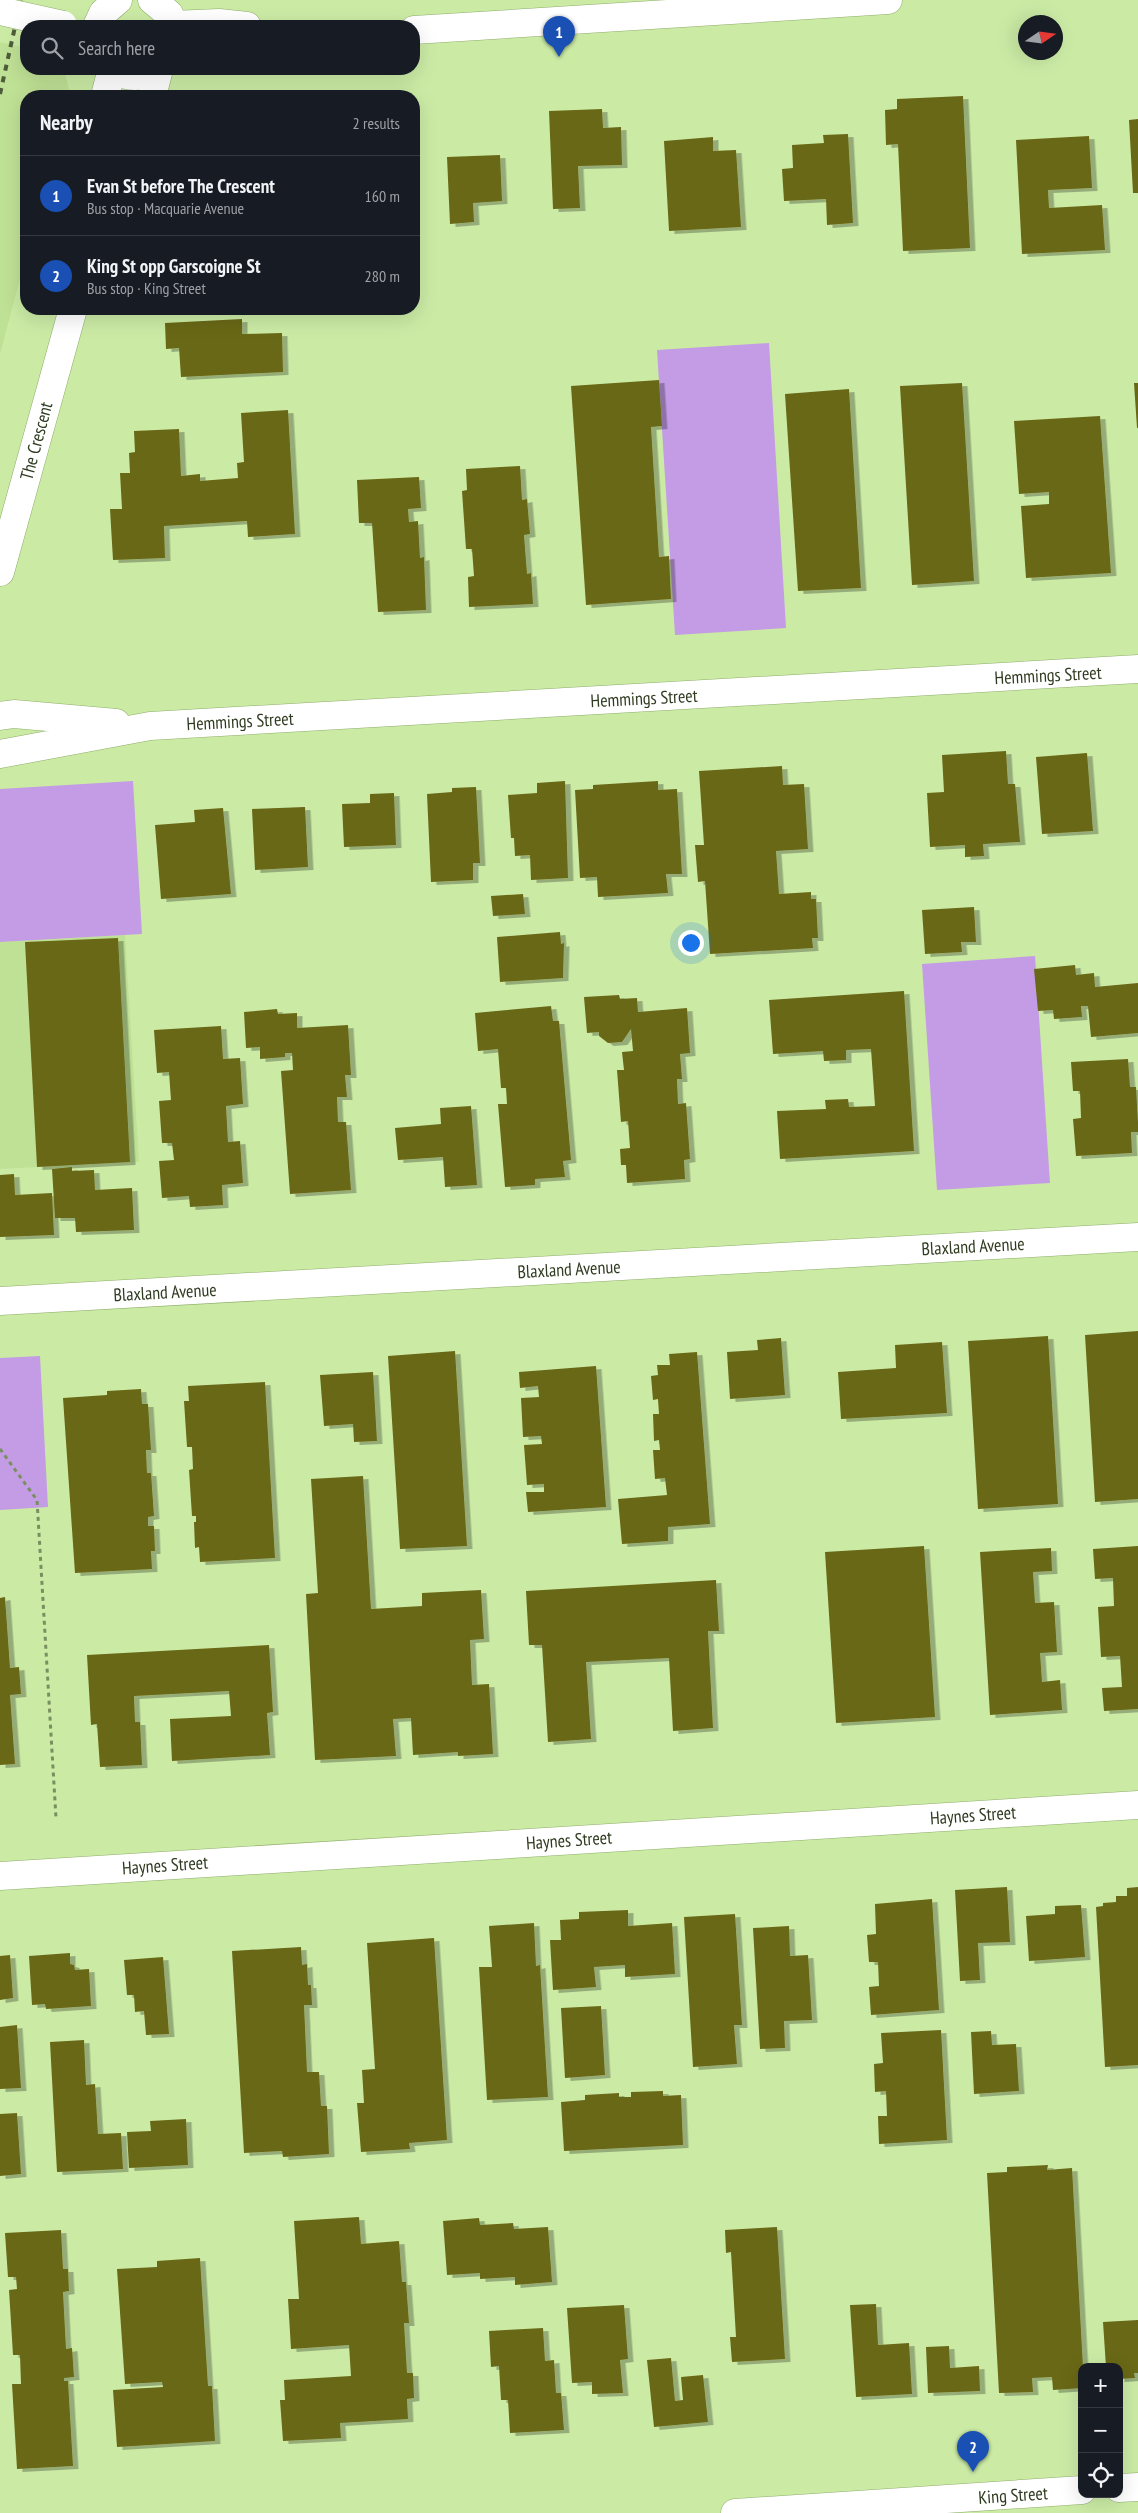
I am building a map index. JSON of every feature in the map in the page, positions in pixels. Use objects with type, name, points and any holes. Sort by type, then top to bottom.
[{"type":"street","points":[[100,20],[103,12],[118,0]]},
{"type":"street","points":[[152,0],[162,6],[171,20]]},
{"type":"street","points":[[420,30],[888,0]]},
{"type":"street","points":[[0,11],[39,20]]},
{"type":"street","points":[[107,90],[110,75]]},
{"type":"street","points":[[127,75],[140,75]]},
{"type":"street","points":[[154,90],[157,75]]},
{"type":"street","name":"The Crescent","points":[[0,572],[71,315]]},
{"type":"street","name":"Hemmings Street","points":[[0,754],[150,726],[1138,669]]},
{"type":"street","name":"Hemmings Street","points":[[0,716],[14,714],[150,726]]},
{"type":"street","name":"Blaxland Avenue","points":[[0,1301],[1138,1237]]},
{"type":"street","name":"Haynes Street","points":[[0,1876],[1138,1805]]},
{"type":"street","points":[[1123,2488],[1138,2487]]},
{"type":"street","name":"King Street","points":[[735,2513],[849,2509],[1078,2490]]},
{"type":"path","points":[[0,1450],[37,1500],[56,1818]]},
{"type":"shaded area","points":[[0,42],[20,47],[20,75],[65,75],[69,90],[20,90],[20,279],[0,354]]},
{"type":"shaded area","points":[[769,343],[786,628],[675,635],[657,350]]},
{"type":"shaded area","points":[[133,781],[142,934],[0,942],[0,789]]},
{"type":"shaded area","points":[[125,935],[139,1162],[0,1169],[0,942]]},
{"type":"shaded area","points":[[1035,956],[1050,1183],[937,1190],[922,964]]},
{"type":"shaded area","points":[[40,1356],[48,1507],[0,1510],[0,1358]]},
{"type":"building","points":[[963,96],[970,248],[903,251],[898,144],[886,145],[885,110],[897,109],[897,99]]},
{"type":"building","points":[[602,109],[603,128],[621,127],[622,165],[578,166],[580,208],[553,209],[549,111]]},
{"type":"building","points":[[1138,119],[1138,193],[1133,193],[1129,120]]},
{"type":"building","points":[[848,134],[853,223],[827,225],[826,199],[784,201],[782,169],[793,168],[792,145],[824,143],[823,135]]},
{"type":"building","points":[[1089,136],[1092,188],[1048,190],[1049,208],[1102,205],[1105,250],[1022,254],[1016,140]]},
{"type":"building","points":[[713,137],[713,151],[736,150],[741,227],[669,231],[664,141]]},
{"type":"building","points":[[500,155],[502,201],[473,203],[474,222],[450,224],[447,157]]},
{"type":"building","points":[[242,319],[242,334],[282,333],[283,372],[181,377],[179,348],[166,349],[165,323]]},
{"type":"building","points":[[659,380],[662,426],[651,427],[659,557],[669,556],[671,599],[586,605],[571,386]]},
{"type":"building","points":[[962,383],[974,581],[912,585],[900,386]]},
{"type":"building","points":[[1134,383],[1138,383],[1138,428],[1137,428]]},
{"type":"building","points":[[849,389],[861,588],[798,591],[785,394]]},
{"type":"building","points":[[288,410],[295,534],[248,537],[247,521],[164,526],[165,558],[113,560],[110,509],[122,509],[120,473],[130,473],[129,453],[135,452],[134,431],[179,429],[181,476],[200,474],[200,481],[238,478],[237,463],[244,462],[241,413]]},
{"type":"building","points":[[1100,416],[1111,573],[1026,578],[1021,506],[1049,504],[1049,492],[1019,494],[1014,421]]},
{"type":"building","points":[[520,466],[522,500],[527,499],[530,534],[524,535],[527,574],[531,573],[533,604],[469,607],[468,577],[474,576],[472,549],[466,549],[462,491],[467,490],[466,469]]},
{"type":"building","points":[[419,477],[421,508],[408,509],[409,522],[418,521],[420,558],[424,557],[426,610],[378,612],[372,523],[359,523],[357,480]]},
{"type":"building","points":[[1006,751],[1008,784],[1015,784],[1020,842],[983,844],[984,856],[965,857],[965,845],[930,847],[927,793],[944,792],[942,755]]},
{"type":"building","points":[[1087,753],[1093,831],[1042,834],[1036,757]]},
{"type":"building","points":[[782,766],[783,785],[804,784],[808,849],[776,851],[779,894],[811,892],[811,899],[816,899],[818,938],[812,938],[813,948],[710,954],[705,881],[698,882],[695,845],[704,845],[699,771]]},
{"type":"building","points":[[565,781],[568,878],[531,880],[530,855],[515,856],[514,838],[511,838],[508,795],[537,793],[537,783]]},
{"type":"building","points":[[658,781],[658,790],[677,789],[682,874],[666,874],[668,893],[598,897],[597,877],[580,878],[575,790],[593,789],[593,785]]},
{"type":"building","points":[[476,787],[480,863],[473,863],[473,880],[431,882],[427,794],[452,792],[452,788]]},
{"type":"building","points":[[394,793],[396,845],[344,847],[342,804],[370,803],[370,794]]},
{"type":"building","points":[[305,807],[308,867],[255,870],[252,809]]},
{"type":"building","points":[[223,808],[231,894],[161,899],[155,825],[195,822],[194,810]]},
{"type":"building","points":[[523,894],[525,914],[493,916],[491,896]]},
{"type":"building","points":[[974,907],[976,942],[961,942],[962,952],[925,954],[922,910]]},
{"type":"building","points":[[560,932],[561,944],[564,943],[563,978],[500,982],[497,937]]},
{"type":"building","points":[[118,938],[130,1162],[37,1167],[25,942]]},
{"type":"building","points":[[1075,965],[1076,975],[1094,973],[1095,987],[1138,983],[1138,1033],[1091,1037],[1088,1006],[1081,1006],[1082,1017],[1054,1019],[1053,1010],[1038,1011],[1034,969]]},
{"type":"building","points":[[904,991],[914,1151],[780,1159],[777,1111],[826,1109],[825,1100],[848,1099],[849,1107],[875,1106],[871,1049],[846,1050],[846,1060],[824,1061],[823,1051],[773,1054],[769,1000]]},
{"type":"building","points":[[619,995],[620,999],[637,998],[638,1012],[687,1008],[690,1053],[680,1054],[682,1079],[677,1079],[678,1104],[686,1103],[690,1159],[684,1160],[685,1179],[627,1183],[626,1165],[621,1165],[620,1149],[630,1148],[628,1121],[621,1122],[617,1070],[624,1070],[622,1052],[633,1051],[631,1029],[622,1042],[608,1043],[599,1036],[599,1032],[587,1033],[584,997]]},
{"type":"building","points":[[551,1006],[553,1021],[559,1021],[571,1160],[563,1161],[565,1177],[535,1179],[535,1185],[505,1187],[498,1104],[507,1104],[506,1088],[501,1088],[498,1049],[478,1051],[475,1013]]},
{"type":"building","points":[[277,1009],[278,1014],[297,1013],[297,1028],[348,1025],[351,1075],[345,1075],[347,1097],[337,1097],[338,1122],[346,1122],[351,1190],[290,1194],[281,1071],[293,1070],[292,1053],[285,1053],[285,1057],[260,1059],[260,1047],[246,1048],[244,1012]]},
{"type":"building","points":[[221,1026],[223,1059],[240,1058],[243,1104],[226,1106],[228,1142],[240,1141],[243,1183],[222,1185],[223,1205],[190,1207],[189,1196],[162,1198],[159,1161],[174,1160],[172,1143],[162,1143],[159,1101],[171,1100],[169,1072],[157,1073],[154,1030]]},
{"type":"building","points":[[1128,1059],[1130,1087],[1136,1087],[1138,1123],[1138,1132],[1131,1132],[1132,1153],[1076,1156],[1073,1119],[1081,1118],[1080,1091],[1073,1091],[1071,1062]]},
{"type":"building","points":[[471,1106],[477,1185],[445,1187],[443,1157],[398,1160],[395,1128],[441,1124],[440,1108]]},
{"type":"building","points":[[72,1167],[72,1171],[94,1170],[95,1190],[132,1188],[134,1230],[76,1232],[75,1218],[55,1218],[52,1169]]},
{"type":"building","points":[[14,1174],[15,1195],[52,1193],[54,1235],[0,1237],[0,1175]]},
{"type":"building","points":[[1138,1331],[1138,1499],[1095,1502],[1085,1335]]},
{"type":"building","points":[[1048,1336],[1058,1504],[978,1509],[968,1341]]},
{"type":"building","points":[[781,1338],[785,1395],[730,1399],[727,1352],[758,1350],[757,1340]]},
{"type":"building","points":[[942,1342],[947,1413],[841,1419],[838,1372],[896,1368],[895,1345]]},
{"type":"building","points":[[455,1351],[467,1546],[400,1549],[388,1356]]},
{"type":"building","points":[[697,1352],[710,1524],[668,1527],[668,1541],[622,1544],[618,1499],[667,1495],[665,1478],[655,1479],[653,1450],[660,1450],[659,1440],[654,1441],[653,1414],[659,1414],[658,1399],[653,1400],[651,1376],[658,1375],[657,1365],[670,1365],[669,1354]]},
{"type":"building","points":[[596,1366],[606,1507],[528,1512],[526,1492],[544,1492],[544,1484],[527,1485],[524,1445],[542,1444],[541,1436],[523,1437],[521,1398],[539,1397],[538,1386],[520,1388],[519,1372]]},
{"type":"building","points":[[373,1372],[377,1441],[354,1442],[353,1424],[324,1426],[320,1375]]},
{"type":"building","points":[[265,1382],[275,1558],[200,1562],[199,1547],[195,1548],[194,1522],[196,1522],[196,1516],[192,1516],[189,1470],[193,1469],[192,1447],[187,1447],[184,1401],[189,1401],[188,1386]]},
{"type":"building","points":[[141,1389],[142,1404],[148,1404],[151,1450],[146,1450],[147,1473],[151,1473],[154,1516],[148,1517],[148,1526],[154,1526],[155,1551],[151,1551],[152,1569],[75,1573],[63,1398],[107,1395],[107,1391]]},
{"type":"building","points":[[363,1476],[371,1609],[422,1606],[422,1593],[481,1590],[484,1639],[470,1640],[472,1685],[489,1684],[493,1754],[458,1756],[458,1752],[413,1755],[411,1718],[393,1719],[396,1756],[315,1760],[306,1594],[318,1593],[311,1479]]},
{"type":"building","points":[[924,1546],[935,1717],[836,1723],[825,1552]]},
{"type":"building","points":[[1138,1546],[1138,1709],[1104,1711],[1102,1688],[1122,1687],[1120,1656],[1101,1657],[1098,1607],[1114,1606],[1113,1578],[1095,1579],[1093,1549]]},
{"type":"building","points":[[1051,1548],[1052,1571],[1033,1572],[1035,1603],[1054,1602],[1057,1652],[1040,1653],[1042,1682],[1060,1680],[1062,1710],[990,1715],[980,1552]]},
{"type":"building","points":[[716,1580],[719,1631],[708,1631],[713,1728],[673,1731],[669,1658],[586,1662],[591,1739],[548,1742],[542,1645],[529,1645],[526,1591]]},
{"type":"building","points":[[5,1597],[10,1668],[19,1667],[21,1694],[10,1695],[15,1764],[0,1765],[0,1598]]},
{"type":"building","points":[[269,1645],[273,1712],[267,1713],[270,1755],[172,1761],[170,1719],[231,1716],[229,1691],[134,1696],[135,1722],[140,1722],[142,1765],[100,1767],[97,1724],[91,1725],[87,1655]]},
{"type":"building","points":[[1007,1887],[1010,1942],[978,1943],[980,1980],[960,1981],[955,1890]]},
{"type":"building","points":[[1138,1887],[1138,2065],[1105,2067],[1096,1907],[1103,1906],[1103,1903],[1116,1902],[1116,1896],[1127,1896],[1127,1888]]},
{"type":"building","points":[[932,1899],[939,2010],[871,2015],[869,1987],[879,1986],[878,1962],[869,1962],[867,1935],[876,1934],[875,1904]]},
{"type":"building","points":[[1081,1905],[1085,1957],[1029,1961],[1026,1916],[1055,1914],[1055,1906]]},
{"type":"building","points":[[628,1910],[628,1926],[672,1923],[675,1974],[625,1977],[625,1965],[594,1967],[596,1987],[553,1990],[550,1940],[561,1940],[560,1920],[579,1919],[579,1912]]},
{"type":"building","points":[[735,1914],[742,2025],[734,2025],[737,2064],[693,2067],[684,1917]]},
{"type":"building","points":[[534,1923],[536,1966],[540,1965],[548,2097],[487,2100],[479,1967],[492,1967],[489,1926]]},
{"type":"building","points":[[789,1926],[790,1956],[808,1955],[812,2020],[784,2021],[785,2048],[760,2049],[753,1928]]},
{"type":"building","points":[[434,1938],[447,2140],[409,2143],[410,2149],[361,2152],[357,2103],[364,2103],[362,2070],[375,2069],[367,1943]]},
{"type":"building","points":[[301,1947],[302,1965],[307,1964],[308,1985],[311,1985],[312,2005],[304,2005],[307,2072],[319,2072],[321,2106],[327,2106],[329,2154],[283,2157],[282,2151],[244,2153],[232,1951]]},
{"type":"building","points":[[70,1953],[70,1964],[74,1965],[75,1970],[89,1969],[91,2006],[46,2009],[45,2004],[32,2005],[29,1956]]},
{"type":"building","points":[[10,1955],[13,1998],[0,2000],[0,1956]]},
{"type":"building","points":[[163,1957],[169,2034],[146,2035],[144,2011],[135,2012],[134,1995],[127,1995],[124,1960]]},
{"type":"building","points":[[601,2006],[605,2075],[565,2078],[561,2008]]},
{"type":"building","points":[[17,2025],[21,2088],[0,2089],[0,2027]]},
{"type":"building","points":[[941,2030],[947,2140],[879,2144],[878,2116],[887,2116],[886,2091],[875,2092],[874,2064],[883,2063],[881,2033]]},
{"type":"building","points":[[991,2031],[992,2045],[1016,2044],[1019,2091],[974,2094],[971,2032]]},
{"type":"building","points":[[84,2040],[86,2085],[95,2084],[98,2134],[121,2133],[123,2169],[57,2172],[50,2042]]},
{"type":"building","points":[[663,2091],[663,2096],[681,2095],[683,2145],[564,2151],[561,2102],[585,2100],[585,2095],[619,2093],[619,2097],[631,2097],[631,2092]]},
{"type":"building","points":[[17,2113],[21,2174],[0,2176],[0,2114]]},
{"type":"building","points":[[186,2119],[188,2165],[129,2168],[127,2132],[151,2131],[150,2121]]},
{"type":"building","points":[[1048,2165],[1047,2170],[1072,2168],[1083,2363],[1078,2363],[1078,2388],[1053,2390],[1052,2377],[1032,2378],[1033,2392],[999,2393],[987,2173],[1007,2172],[1007,2167]]},
{"type":"building","points":[[359,2217],[361,2244],[399,2241],[402,2282],[406,2282],[409,2323],[404,2323],[407,2373],[413,2373],[414,2398],[407,2399],[408,2419],[340,2423],[341,2438],[283,2441],[280,2400],[285,2400],[284,2380],[351,2376],[349,2345],[291,2349],[288,2299],[299,2299],[294,2221]]},
{"type":"building","points":[[479,2218],[480,2225],[513,2223],[514,2229],[548,2227],[552,2282],[515,2285],[515,2277],[480,2279],[480,2273],[447,2275],[443,2221]]},
{"type":"building","points":[[777,2227],[785,2359],[732,2362],[730,2337],[736,2337],[731,2252],[726,2253],[725,2230]]},
{"type":"building","points":[[61,2230],[63,2269],[68,2269],[69,2291],[63,2292],[66,2349],[72,2348],[74,2377],[64,2378],[64,2381],[68,2381],[73,2466],[17,2469],[12,2384],[21,2384],[20,2355],[13,2355],[9,2290],[17,2289],[16,2277],[8,2277],[5,2233]]},
{"type":"building","points":[[200,2258],[208,2386],[212,2386],[215,2441],[117,2447],[113,2390],[163,2387],[162,2382],[125,2384],[117,2269],[157,2267],[157,2261]]},
{"type":"building","points":[[876,2304],[878,2345],[909,2343],[912,2394],[856,2397],[850,2305]]},
{"type":"building","points":[[624,2305],[628,2359],[620,2360],[623,2393],[592,2394],[592,2382],[572,2383],[567,2308]]},
{"type":"building","points":[[1138,2320],[1138,2373],[1134,2373],[1135,2378],[1123,2379],[1123,2363],[1106,2363],[1103,2322]]},
{"type":"building","points":[[543,2328],[545,2361],[554,2360],[556,2393],[561,2393],[564,2430],[510,2433],[508,2400],[501,2400],[499,2366],[491,2367],[489,2331]]},
{"type":"building","points":[[949,2346],[950,2368],[979,2366],[980,2391],[928,2393],[926,2347]]},
{"type":"building","points":[[671,2358],[675,2401],[683,2400],[681,2377],[703,2375],[708,2422],[654,2427],[647,2360]]},
{"type":"railway","points":[[0,94],[21,0]]},
{"type":"place","name":"Evan St before The Crescent","points":[[559,57]]},
{"type":"place","name":"King St opp Garscoigne St","points":[[973,2472]]}]
